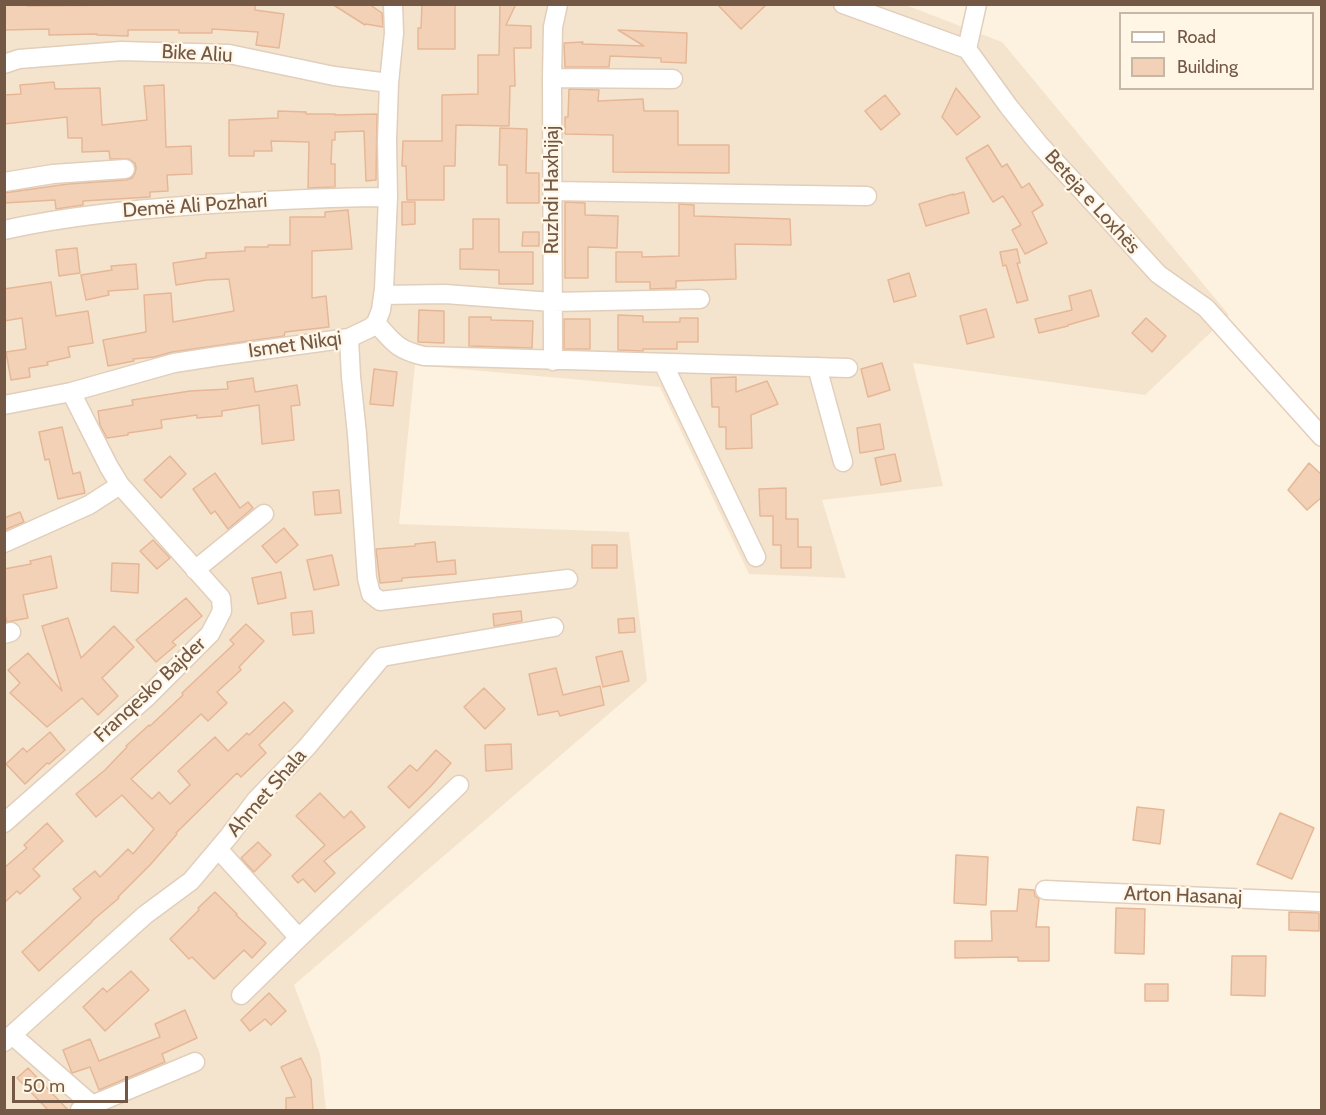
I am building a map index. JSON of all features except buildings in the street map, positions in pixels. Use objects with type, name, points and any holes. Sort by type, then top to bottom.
[{"type":"street","points":[[393,4],[394,33],[389,83],[388,197],[383,295],[376,323],[396,345],[408,352],[424,356],[848,368]]},
{"type":"street","name":"Ruzhdi Haxhijaj","points":[[553,361],[552,78],[553,27],[558,4]]},
{"type":"street","points":[[843,4],[967,49],[977,4]]},
{"type":"street","name":"Beteja e Loxhës","points":[[967,49],[1038,143],[1158,274],[1206,308],[1322,437]]},
{"type":"street","name":"Bike Aliu","points":[[4,64],[19,59],[121,51],[229,54],[334,76],[389,83]]},
{"type":"street","points":[[552,78],[673,79]]},
{"type":"street","points":[[4,182],[53,174],[125,169]]},
{"type":"street","points":[[552,191],[867,196]]},
{"type":"street","name":"Demë Ali Pozhari","points":[[4,230],[91,215],[162,208],[248,201],[388,197]]},
{"type":"street","points":[[383,295],[445,294],[552,302],[700,299]]},
{"type":"street","name":"Ismet Nikqi","points":[[4,405],[71,392],[174,363],[349,338],[376,323]]},
{"type":"street","points":[[349,338],[367,578],[371,594],[380,601],[568,579]]},
{"type":"street","points":[[663,363],[756,557]]},
{"type":"street","points":[[817,367],[843,462]]},
{"type":"street","name":"Franqesko Bajder","points":[[4,823],[147,697],[210,634],[222,611],[221,598],[120,485],[71,392]]},
{"type":"street","points":[[4,543],[89,505],[120,485]]},
{"type":"street","points":[[195,570],[264,514]]},
{"type":"street","name":"Ahmet Shala","points":[[90,1109],[8,1039],[145,915],[191,881],[256,800],[307,747],[382,657],[554,627]]},
{"type":"street","points":[[241,995],[459,784]]},
{"type":"street","points":[[218,849],[299,938]]},
{"type":"street","name":"Arton Hasanaj","points":[[1045,890],[1322,902]]},
{"type":"street","points":[[90,1109],[195,1062]]},
{"type":"shaded area","points":[[903,4],[1002,42],[1229,315],[1145,395],[913,363],[943,486],[822,500],[846,578],[749,574],[660,387],[415,365],[399,524],[629,532],[647,681],[294,985],[320,1054],[326,1110],[5,1110],[5,5]]}]
